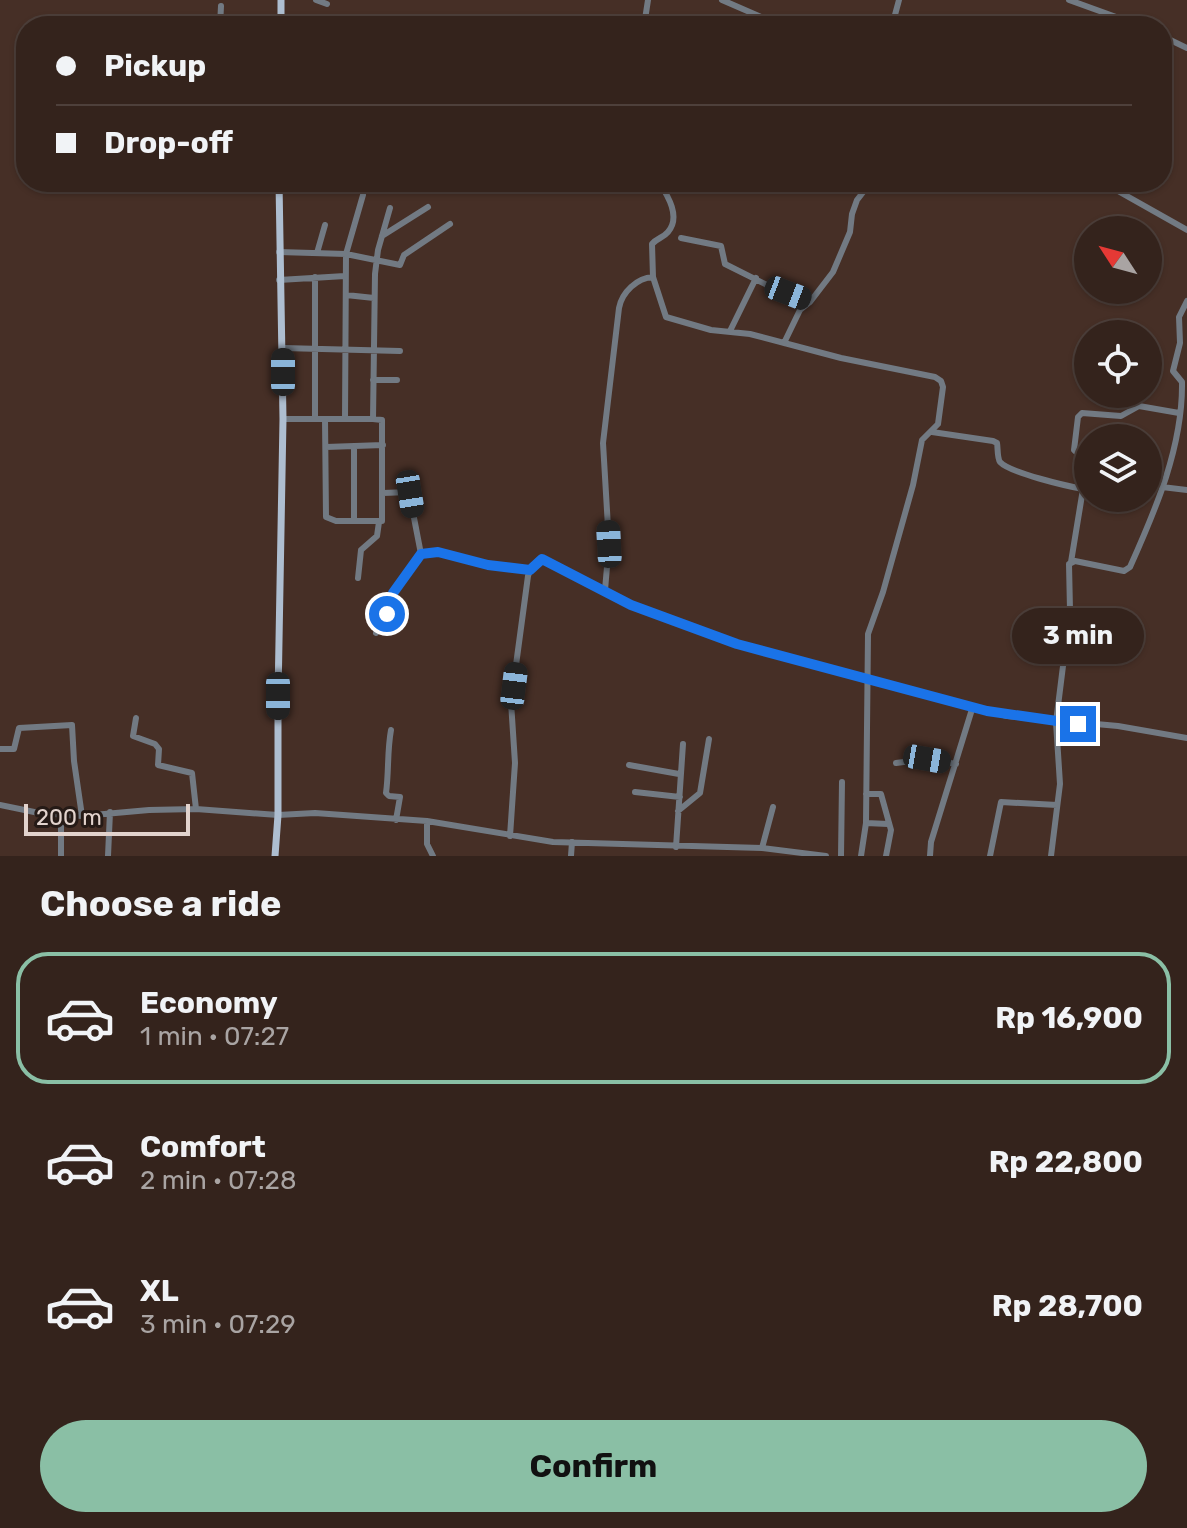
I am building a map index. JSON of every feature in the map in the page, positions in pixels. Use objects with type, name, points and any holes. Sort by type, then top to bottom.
[{"type":"main road","points":[[275,856],[283,419],[279,192]]},
{"type":"street","points":[[316,0],[327,4]]},
{"type":"street","points":[[722,0],[759,16]]},
{"type":"street","points":[[1069,0],[1113,16]]},
{"type":"street","points":[[220,16],[221,6]]},
{"type":"street","points":[[665,192],[674,221],[665,236],[652,244],[653,277],[666,317],[711,330],[730,331],[935,377],[943,387],[938,424],[932,432]]},
{"type":"street","points":[[784,343],[800,310],[833,272],[850,232],[857,200],[863,192]]},
{"type":"street","points":[[1120,192],[1187,230]]},
{"type":"street","points":[[345,419],[346,254],[363,195]]},
{"type":"street","points":[[382,236],[428,207]]},
{"type":"street","points":[[373,419],[376,259],[390,208]]},
{"type":"street","points":[[279,252],[346,254],[402,265],[404,255],[450,224]]},
{"type":"street","points":[[317,253],[325,225]]},
{"type":"street","points":[[681,238],[721,246],[725,264],[779,291],[810,302]]},
{"type":"street","points":[[279,280],[345,276]]},
{"type":"street","points":[[315,277],[315,419]]},
{"type":"street","points":[[605,590],[609,544],[603,443],[619,308],[628,289],[647,277],[653,277]]},
{"type":"street","points":[[730,331],[756,278]]},
{"type":"street","points":[[346,295],[374,298]]},
{"type":"street","points":[[1187,301],[1179,317],[1180,343],[1173,371],[1182,382],[1176,441],[1162,487],[1187,490]]},
{"type":"street","points":[[283,348],[400,351]]},
{"type":"street","points":[[373,380],[397,380]]},
{"type":"street","points":[[1077,424],[1082,413],[1121,416],[1139,406],[1179,413]]},
{"type":"street","points":[[283,419],[373,419],[383,422],[383,518],[375,538],[361,550],[358,578]]},
{"type":"street","points":[[325,419],[326,517],[329,520],[379,522]]},
{"type":"street","points":[[861,856],[866,823],[868,634],[883,592],[924,435],[932,432],[993,441],[998,446],[998,458],[1002,463],[1031,476],[1074,487]]},
{"type":"street","points":[[326,447],[383,445]]},
{"type":"street","points":[[354,446],[354,521]]},
{"type":"street","points":[[376,633],[382,617],[389,611],[393,593],[421,554],[409,492],[383,493]]},
{"type":"street","points":[[1051,856],[1060,784],[1056,722],[1070,610],[1069,564],[1079,512]]},
{"type":"street","points":[[1071,562],[1128,570],[1152,512]]},
{"type":"street","points":[[421,554],[438,552],[488,565],[530,570]]},
{"type":"street","points":[[510,836],[515,763],[511,702],[530,570],[542,559],[631,605],[721,639],[1007,716],[1118,726],[1187,738]]},
{"type":"street","points":[[930,856],[931,842],[973,706]]},
{"type":"street","points":[[136,718],[133,736],[155,744],[159,749],[158,765],[192,773],[196,809]]},
{"type":"street","points":[[0,749],[14,749],[19,728],[72,725],[82,816]]},
{"type":"street","points":[[391,730],[386,757],[389,764],[386,793],[400,797],[396,820]]},
{"type":"street","points":[[678,811],[696,798],[702,787],[709,739]]},
{"type":"street","points":[[676,847],[683,744]]},
{"type":"street","points":[[896,763],[927,759],[956,764]]},
{"type":"street","points":[[629,765],[679,774]]},
{"type":"street","points":[[841,856],[842,782]]},
{"type":"street","points":[[635,792],[680,797]]},
{"type":"street","points":[[866,794],[881,794],[891,830],[886,856]]},
{"type":"street","points":[[990,856],[1001,802],[1057,805]]},
{"type":"street","points":[[0,805],[82,816],[196,809],[278,815],[315,813],[427,821],[510,836],[572,842],[762,848],[822,856]]},
{"type":"street","points":[[762,848],[773,807]]},
{"type":"street","points":[[108,856],[110,812]]},
{"type":"street","points":[[61,815],[61,856]]},
{"type":"street","points":[[427,821],[427,844],[433,856]]},
{"type":"street","points":[[866,823],[888,824]]},
{"type":"street","points":[[571,856],[572,842]]},
{"type":"route","points":[[387,614],[393,593],[421,554],[433,551],[488,565],[530,570],[542,559],[631,605],[737,644],[1007,716],[1078,724]]}]
